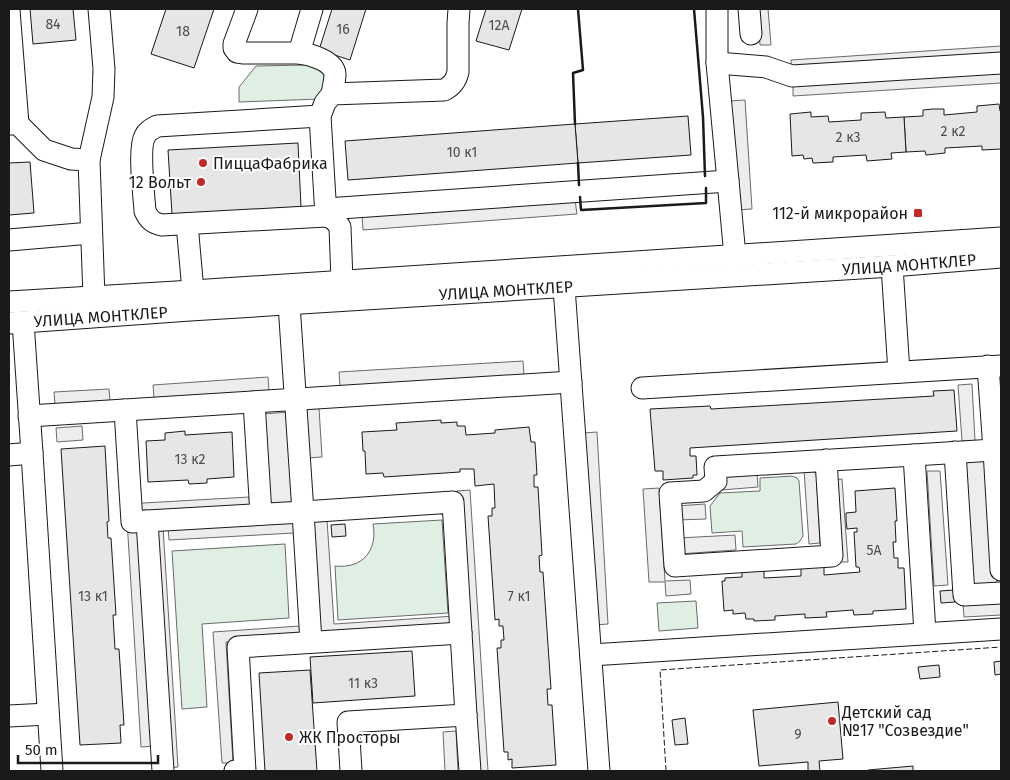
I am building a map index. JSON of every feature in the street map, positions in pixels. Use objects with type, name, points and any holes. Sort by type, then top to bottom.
[{"type":"street","points":[[94,297],[89,160],[103,97],[104,69],[99,9]]},
{"type":"street","points":[[247,9],[234,44],[237,52],[309,54],[331,65],[335,74],[332,94],[325,102],[320,116],[326,212],[340,227],[342,281]]},
{"type":"street","points":[[299,53],[312,9]]},
{"type":"street","points":[[332,94],[444,90],[449,88],[456,79],[458,72],[458,23],[460,9]]},
{"type":"street","points":[[717,9],[717,63],[735,256]]},
{"type":"street","points":[[749,9],[751,34]]},
{"type":"street","points":[[9,10],[14,124],[44,150],[71,159],[89,160]]},
{"type":"street","points":[[717,63],[766,67],[792,76],[1001,63]]},
{"type":"street","points":[[320,116],[157,126],[144,136],[141,148],[145,211],[148,218],[154,223],[162,225],[187,224],[728,181]]},
{"type":"street","points":[[187,224],[193,291]]},
{"type":"street","points":[[9,240],[91,234]]},
{"type":"street","name":"УЛИЦА МОНТКЛЕР","points":[[9,302],[1001,238]]},
{"type":"street","name":"УЛИЦА МОНТКЛЕР","points":[[16,322],[1001,258]]},
{"type":"street","points":[[892,266],[899,372]]},
{"type":"street","points":[[564,287],[599,771]]},
{"type":"street","points":[[289,304],[311,642]]},
{"type":"street","points":[[16,322],[29,416],[32,453],[52,771]]},
{"type":"street","points":[[642,388],[995,366],[994,450],[1001,570]]},
{"type":"street","points":[[29,416],[571,382]]},
{"type":"street","points":[[254,402],[261,514]]},
{"type":"street","points":[[125,410],[132,522],[453,502],[470,771]]},
{"type":"street","points":[[826,460],[832,556],[675,566],[670,493],[704,491],[716,481],[715,467],[826,460],[914,455],[954,452],[994,450]]},
{"type":"street","points":[[954,452],[964,596],[1001,593]]},
{"type":"street","points":[[9,455],[32,453]]},
{"type":"street","points":[[914,455],[925,633]]},
{"type":"street","points":[[147,522],[163,771]]},
{"type":"street","points":[[591,654],[1001,629]]},
{"type":"street","points":[[242,771],[238,647],[461,633]]},
{"type":"street","points":[[9,716],[48,714]]},
{"type":"street","points":[[351,771],[348,722],[466,715]]},
{"type":"green space","points":[[306,65],[317,69],[325,77],[320,99],[239,102],[239,87],[256,66]]},
{"type":"green space","points":[[792,476],[799,481],[803,536],[796,544],[743,547],[742,531],[712,533],[710,506],[720,493],[760,491],[760,478]]},
{"type":"green space","points":[[442,520],[448,613],[338,620],[335,566],[353,564],[366,556],[373,542],[373,524]]},
{"type":"green space","points":[[285,544],[289,618],[202,624],[207,707],[182,709],[172,551]]},
{"type":"green space","points":[[696,601],[698,628],[659,631],[657,603]]},
{"type":"shaded area","points":[[757,9],[768,9],[771,45],[760,45]]},
{"type":"shaded area","points":[[1001,46],[1001,61],[792,74],[791,60]]},
{"type":"shaded area","points":[[1001,69],[1001,83],[793,96],[793,82]]},
{"type":"shaded area","points":[[745,100],[752,209],[736,210],[729,101]]},
{"type":"shaded area","points":[[575,200],[577,214],[363,230],[362,215]]},
{"type":"shaded area","points":[[523,361],[524,375],[340,386],[339,372]]},
{"type":"shaded area","points":[[268,377],[269,391],[154,398],[153,385]]},
{"type":"shaded area","points":[[972,384],[975,441],[962,441],[958,385]]},
{"type":"shaded area","points":[[109,389],[110,401],[55,404],[54,392]]},
{"type":"shaded area","points":[[319,408],[322,457],[307,458],[304,409]]},
{"type":"shaded area","points":[[289,412],[295,507],[268,509],[262,414]]},
{"type":"shaded area","points":[[82,426],[83,440],[57,442],[56,428]]},
{"type":"shaded area","points":[[597,432],[608,624],[595,625],[583,433]]},
{"type":"shaded area","points":[[989,456],[997,585],[965,587],[957,458]]},
{"type":"shaded area","points":[[816,469],[820,543],[809,544],[804,470]]},
{"type":"shaded area","points":[[927,471],[940,471],[948,585],[934,586]]},
{"type":"shaded area","points":[[757,473],[758,487],[722,490],[721,476]]},
{"type":"shaded area","points":[[842,479],[848,562],[835,562],[830,480]]},
{"type":"shaded area","points":[[659,488],[665,581],[690,580],[691,594],[666,596],[665,582],[649,582],[643,489]]},
{"type":"shaded area","points":[[470,490],[488,771],[475,771],[457,491]]},
{"type":"shaded area","points":[[249,497],[250,509],[140,516],[154,746],[141,747],[126,504]]},
{"type":"shaded area","points":[[705,504],[706,519],[677,520],[676,506]]},
{"type":"shaded area","points":[[293,519],[294,533],[169,540],[168,526]]},
{"type":"shaded area","points":[[327,520],[334,624],[455,616],[456,628],[320,636],[313,521]]},
{"type":"shaded area","points":[[151,527],[163,527],[178,767],[167,768]]},
{"type":"shaded area","points":[[735,535],[736,550],[679,554],[678,538]]},
{"type":"shaded area","points":[[1001,601],[1001,615],[964,617],[963,604]]},
{"type":"shaded area","points":[[300,626],[301,638],[226,642],[233,763],[222,763],[213,632]]},
{"type":"shaded area","points":[[456,731],[458,771],[445,771],[443,732]]},
{"type":"building","points":[[30,9],[73,9],[76,40],[33,44]]},
{"type":"building","points":[[166,9],[214,9],[194,68],[151,54]]},
{"type":"building","points":[[332,9],[366,9],[350,60],[319,50]]},
{"type":"building","points":[[486,9],[522,9],[509,50],[476,41]]},
{"type":"building","points":[[999,104],[1001,111],[1001,149],[982,150],[982,146],[945,148],[945,153],[926,155],[925,151],[906,152],[904,117],[923,116],[923,110],[933,109],[944,109],[944,115],[977,112],[977,106]]},
{"type":"building","points":[[811,112],[811,117],[828,116],[829,122],[861,120],[861,113],[885,112],[886,118],[904,117],[906,152],[891,153],[892,159],[867,161],[866,155],[833,157],[833,162],[813,163],[812,158],[804,159],[803,155],[792,156],[790,114]]},
{"type":"building","points":[[688,116],[691,155],[578,163],[575,124]]},
{"type":"building","points":[[575,124],[578,163],[348,180],[345,141]]},
{"type":"building","points":[[298,143],[301,207],[172,214],[168,150]]},
{"type":"building","points":[[30,162],[34,213],[9,215],[9,163]]},
{"type":"building","points":[[954,390],[957,431],[690,448],[690,456],[696,456],[697,475],[693,475],[693,478],[663,480],[663,471],[655,471],[650,409],[710,406],[711,409],[934,396],[933,391]]},
{"type":"building","points":[[441,420],[441,423],[457,422],[457,426],[465,426],[466,435],[495,433],[495,430],[529,427],[531,442],[535,442],[537,475],[534,475],[534,487],[538,487],[542,555],[539,556],[540,572],[543,572],[551,689],[547,689],[548,705],[552,705],[556,765],[512,768],[512,759],[508,760],[508,752],[504,752],[497,648],[501,648],[501,640],[504,640],[503,626],[499,626],[499,619],[495,620],[488,516],[492,516],[492,508],[495,508],[494,484],[475,486],[474,469],[460,469],[460,472],[384,477],[383,473],[366,474],[362,432],[397,430],[396,423]]},
{"type":"building","points":[[185,431],[185,435],[232,432],[234,477],[207,479],[207,483],[189,484],[188,480],[148,482],[146,441],[165,440],[165,433]]},
{"type":"building","points":[[105,446],[109,521],[107,522],[108,538],[111,538],[116,615],[113,615],[115,649],[119,649],[124,725],[120,725],[121,743],[80,745],[61,449]]},
{"type":"building","points":[[895,488],[897,521],[895,521],[896,542],[893,542],[894,558],[898,558],[898,568],[904,568],[906,609],[873,611],[873,614],[854,615],[853,610],[826,612],[827,617],[805,618],[805,614],[775,616],[775,620],[754,621],[754,619],[746,619],[745,613],[733,614],[733,610],[724,611],[722,581],[725,581],[725,578],[742,577],[742,571],[764,569],[764,578],[801,576],[801,567],[824,565],[824,575],[860,572],[859,567],[856,567],[854,532],[857,532],[857,528],[847,529],[846,521],[846,513],[856,512],[855,491]]},
{"type":"building","points":[[345,524],[346,536],[332,537],[331,525]]},
{"type":"building","points":[[954,590],[955,602],[941,603],[940,591]]},
{"type":"building","points":[[412,651],[415,696],[313,703],[310,657]]},
{"type":"building","points":[[1001,661],[1001,674],[995,675],[994,662]]},
{"type":"building","points":[[939,665],[940,677],[920,679],[918,667]]},
{"type":"building","name":"ЖК Просторы","points":[[310,670],[317,771],[265,771],[259,673]]},
{"type":"building","points":[[838,702],[843,759],[819,761],[820,771],[808,771],[808,762],[759,766],[753,710]]},
{"type":"building","points":[[685,718],[688,744],[675,745],[672,720]]},
{"type":"building","points":[[913,766],[913,771],[868,771],[868,770]]},
{"type":"fence","points":[[666,771],[660,670],[1001,647]]},
{"type":"wall","points":[[575,124],[573,73],[583,70],[578,9]]},
{"type":"wall","points":[[694,9],[703,117],[705,176]]},
{"type":"wall","points":[[578,163],[579,185]]},
{"type":"wall","points":[[580,197],[581,210],[706,203],[706,188]]},
{"type":"place","name":"ПиццаФабрика","points":[[203,163]]},
{"type":"place","name":"12 Вольт","points":[[201,182]]},
{"type":"place","name":"112-й микрорайон","points":[[918,213]]},
{"type":"place","name":"Детский сад №17 \"Созвездие\"","points":[[832,721]]},
{"type":"place","name":"ЖК Просторы","points":[[289,737]]}]
